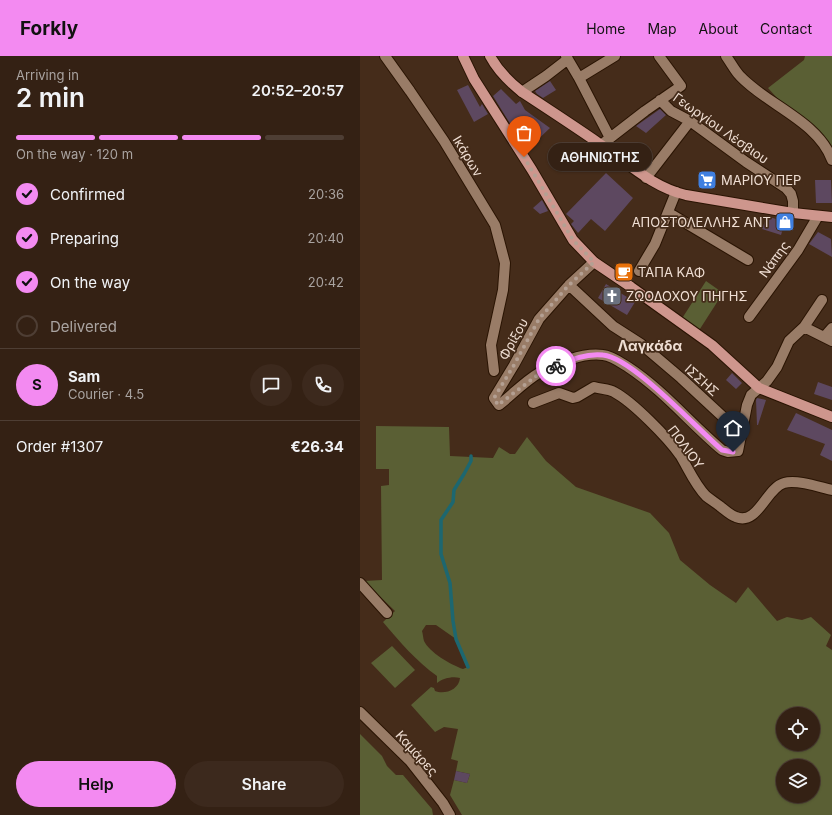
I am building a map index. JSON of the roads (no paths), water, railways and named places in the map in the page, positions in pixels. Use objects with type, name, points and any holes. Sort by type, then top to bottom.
[{"type":"main road","points":[[463,56],[474,79],[532,170],[573,240],[594,262],[712,345],[759,388],[832,417]]},
{"type":"main road","points":[[490,56],[498,70],[509,82],[522,92],[601,145],[646,178],[660,186],[676,192],[793,213],[832,217]]},
{"type":"street","name":"Ικάρων","points":[[385,56],[444,141],[495,225],[505,263],[504,279],[491,345],[494,371]]},
{"type":"street","points":[[579,78],[615,56]]},
{"type":"street","points":[[601,145],[681,86],[659,56]]},
{"type":"street","points":[[726,56],[740,76],[808,128],[827,149],[832,160]]},
{"type":"street","points":[[522,92],[546,76],[567,57],[610,138]]},
{"type":"street","name":"Γεωργίου Λέσβιου","points":[[660,100],[671,111],[690,121],[746,162],[786,188],[791,194],[793,201],[793,213]]},
{"type":"street","points":[[646,178],[690,121]]},
{"type":"street","points":[[640,271],[655,244],[669,213],[676,192]]},
{"type":"street","points":[[669,213],[748,260]]},
{"type":"street","name":"Νάπης","points":[[749,317],[798,250],[818,216]]},
{"type":"street","name":"Φρίξου","points":[[594,262],[569,285],[539,319],[494,398],[498,405],[539,374],[571,360],[590,355],[603,355],[611,357],[635,372],[657,390],[722,450],[728,452],[738,451],[740,437]]},
{"type":"street","name":"ΙΣΣΗΣ","points":[[569,285],[613,326],[641,344],[681,378],[722,416],[740,437]]},
{"type":"street","points":[[740,437],[747,405],[751,395],[767,381],[777,367],[789,342],[804,326],[822,300]]},
{"type":"street","points":[[804,326],[830,335]]},
{"type":"street","name":"ΠΟΛΙΟΥ","points":[[533,403],[559,393],[573,398],[577,397],[594,387],[614,392],[631,404],[667,440],[679,454],[705,495],[736,518],[744,518],[757,512],[771,492],[785,482],[805,484],[832,490]]},
{"type":"street","points":[[360,583],[387,613]]},
{"type":"street","name":"Καμάρες","points":[[360,712],[410,761],[450,815]]},
{"type":"waterway","points":[[468,667],[456,639],[450,583],[441,554],[441,520],[453,502],[454,490],[471,461],[471,456]]},
{"type":"place","name":"ΑΘΗΝΙΩΤΗΣ","points":[[524,157]]},
{"type":"place","name":"ΜΑΡΙΟΥ ΠΕΡ","points":[[707,180]]},
{"type":"place","name":"ΑΠΟΣΤΟΛΕΛΛΗΣ ΑΝΤ","points":[[785,222]]},
{"type":"place","name":"ΤΑΠΑ ΚΑΦ","points":[[624,272]]},
{"type":"place","name":"ΖΩΟΔΟΧΟΥ ΠΗΓΗΣ","points":[[612,296]]},
{"type":"district","name":"Λαγκάδα","points":[[650,345]]}]
